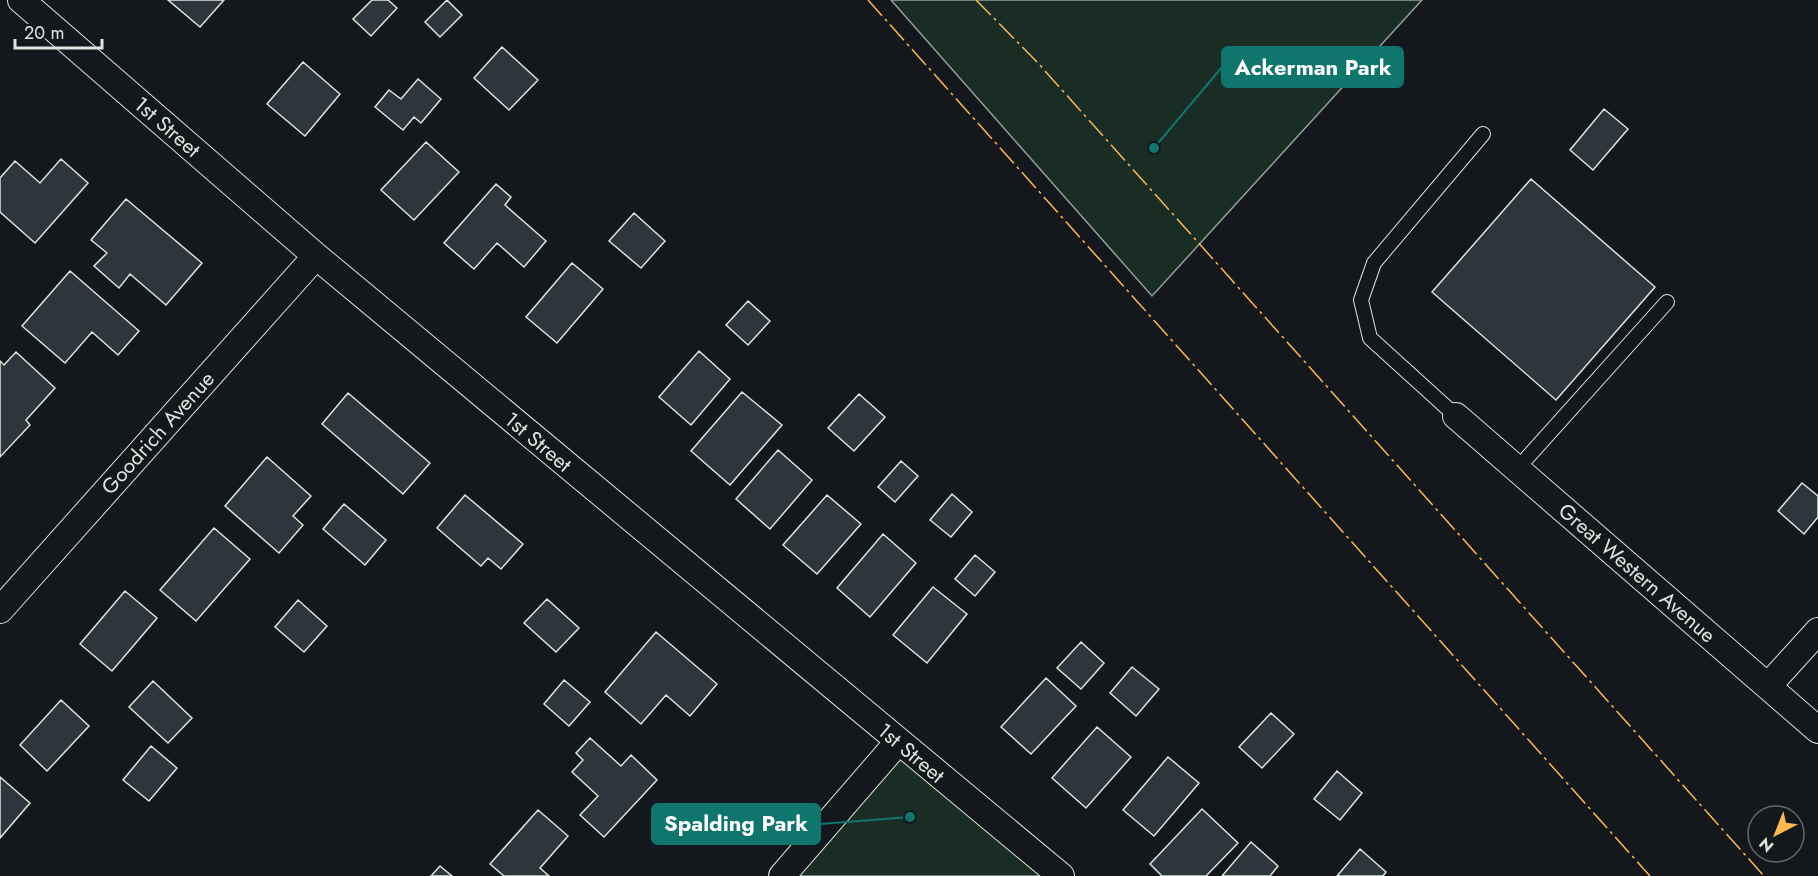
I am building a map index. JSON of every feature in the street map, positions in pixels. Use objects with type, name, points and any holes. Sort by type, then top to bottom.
[{"type":"street","name":"1st Street","points":[[21,0],[316,256],[1061,876]]},
{"type":"street","name":"Goodrich Avenue","points":[[0,610],[316,256]]},
{"type":"street","name":"Great Western Avenue","points":[[1456,416],[1818,730]]},
{"type":"street","points":[[1768,686],[1818,631]]},
{"type":"street","points":[[782,876],[898,742]]},
{"type":"lane","points":[[1456,416],[1370,338],[1361,300],[1374,263],[1483,134]]},
{"type":"lane","points":[[1517,469],[1667,302]]},
{"type":"green space","points":[[891,0],[1422,0],[1152,296]]},
{"type":"green space","points":[[900,758],[1045,876],[797,876]]},
{"type":"building","points":[[168,0],[224,0],[200,27]]},
{"type":"building","points":[[372,0],[388,0],[397,8],[371,36],[353,19]]},
{"type":"building","points":[[447,0],[462,15],[440,37],[425,22]]},
{"type":"building","points":[[502,47],[538,80],[509,110],[474,78]]},
{"type":"building","points":[[303,62],[340,94],[305,136],[267,104]]},
{"type":"building","points":[[418,79],[441,99],[421,123],[414,117],[403,130],[375,107],[389,90],[401,99]]},
{"type":"building","points":[[1604,109],[1628,129],[1593,170],[1570,150]]},
{"type":"building","points":[[426,142],[459,172],[414,220],[381,190]]},
{"type":"building","points":[[61,159],[88,183],[35,243],[0,212],[0,178],[15,161],[40,183]]},
{"type":"building","points":[[1531,179],[1655,287],[1556,400],[1432,292]]},
{"type":"building","points":[[496,184],[511,197],[505,205],[546,241],[524,267],[497,243],[474,269],[444,243]]},
{"type":"building","points":[[126,199],[202,263],[166,305],[130,274],[119,288],[94,266],[107,253],[91,240]]},
{"type":"building","points":[[634,213],[665,241],[641,268],[609,241]]},
{"type":"building","points":[[572,263],[603,289],[557,343],[526,317]]},
{"type":"building","points":[[70,271],[139,331],[118,355],[92,332],[65,363],[22,326]]},
{"type":"building","points":[[748,301],[770,321],[748,345],[726,325]]},
{"type":"building","points":[[699,351],[730,379],[691,425],[659,397]]},
{"type":"building","points":[[16,352],[55,388],[26,420],[30,425],[0,457],[0,361],[4,365]]},
{"type":"building","points":[[742,392],[782,425],[730,485],[691,451]]},
{"type":"building","points":[[348,393],[430,463],[403,494],[322,424]]},
{"type":"building","points":[[859,394],[885,417],[854,451],[828,428]]},
{"type":"building","points":[[778,450],[812,480],[770,529],[736,499]]},
{"type":"building","points":[[267,457],[311,496],[293,516],[303,525],[279,553],[225,506]]},
{"type":"building","points":[[901,461],[918,476],[895,502],[878,487]]},
{"type":"building","points":[[1802,483],[1818,496],[1818,517],[1804,534],[1778,511]]},
{"type":"building","points":[[952,494],[972,512],[951,537],[930,520]]},
{"type":"building","points":[[465,495],[523,544],[501,569],[488,558],[481,566],[437,528]]},
{"type":"building","points":[[827,495],[861,524],[817,574],[783,545]]},
{"type":"building","points":[[344,504],[386,540],[365,565],[323,529]]},
{"type":"building","points":[[214,528],[250,559],[196,621],[160,590]]},
{"type":"building","points":[[883,534],[916,563],[870,617],[837,588]]},
{"type":"building","points":[[975,555],[995,572],[975,596],[955,579]]},
{"type":"building","points":[[933,587],[967,614],[927,663],[893,635]]},
{"type":"building","points":[[125,591],[157,618],[112,671],[80,644]]},
{"type":"building","points":[[547,599],[579,628],[556,652],[524,623]]},
{"type":"building","points":[[298,600],[327,626],[304,652],[275,627]]},
{"type":"building","points":[[656,632],[717,684],[690,716],[666,695],[641,724],[605,692]]},
{"type":"building","points":[[1081,642],[1104,663],[1081,689],[1057,668]]},
{"type":"building","points":[[1132,667],[1159,689],[1136,716],[1110,693]]},
{"type":"building","points":[[1046,678],[1076,706],[1031,754],[1001,727]]},
{"type":"building","points":[[564,680],[590,702],[569,726],[544,704]]},
{"type":"building","points":[[153,681],[192,718],[168,743],[129,707]]},
{"type":"building","points":[[61,700],[89,726],[47,771],[20,745]]},
{"type":"building","points":[[1271,713],[1294,734],[1262,768],[1239,747]]},
{"type":"building","points":[[1097,727],[1131,757],[1086,808],[1052,778]]},
{"type":"building","points":[[590,738],[621,766],[631,755],[657,780],[604,837],[580,815],[598,796],[572,772],[583,760],[576,753]]},
{"type":"building","points":[[151,746],[177,768],[149,801],[123,780]]},
{"type":"building","points":[[1168,757],[1199,783],[1154,836],[1123,810]]},
{"type":"building","points":[[1337,771],[1362,793],[1340,820],[1314,799]]},
{"type":"building","points":[[0,777],[30,803],[0,838]]},
{"type":"building","points":[[1202,809],[1238,843],[1206,876],[1162,876],[1150,864]]},
{"type":"building","points":[[538,810],[568,836],[540,868],[549,876],[504,876],[490,864]]},
{"type":"building","points":[[1251,842],[1278,866],[1270,876],[1222,876]]},
{"type":"building","points":[[1360,849],[1386,872],[1383,876],[1337,876]]},
{"type":"building","points":[[440,866],[452,876],[431,876]]},
{"type":"power","points":[[868,0],[1650,876]]},
{"type":"power","points":[[976,0],[1037,62],[1764,876]]},
{"type":"place","name":"Ackerman Park","points":[[1154,148]]},
{"type":"place","name":"Spalding Park","points":[[910,817]]}]
